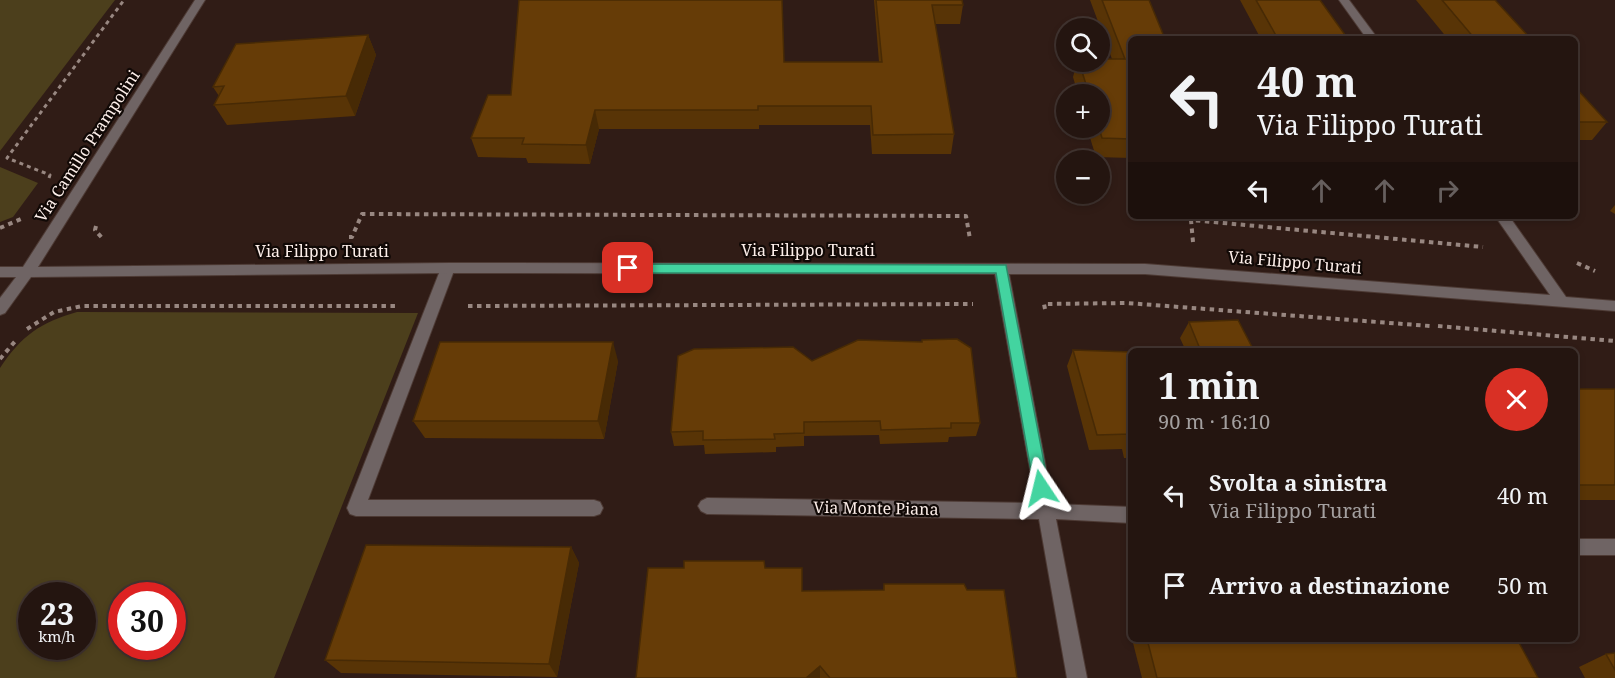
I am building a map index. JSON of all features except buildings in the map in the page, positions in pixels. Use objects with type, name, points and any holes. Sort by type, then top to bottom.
[{"type":"street","name":"Via Camillo Prampolini","points":[[0,309],[28,271],[200,0]]},
{"type":"street","points":[[1344,0],[1371,36]]},
{"type":"street","points":[[1504,219],[1563,303]]},
{"type":"street","name":"Via Filippo Turati","points":[[0,272],[448,268],[1145,269],[1615,306]]},
{"type":"street","points":[[448,268],[356,508],[594,508]]},
{"type":"street","points":[[1001,268],[1077,678]]},
{"type":"street","name":"Via Monte Piana","points":[[707,506],[1046,511],[1128,515]]},
{"type":"street","points":[[1578,547],[1615,547]]},
{"type":"path","points":[[45,183],[50,176],[7,158],[124,0]]},
{"type":"path","points":[[0,228],[20,220],[26,211]]},
{"type":"path","points":[[340,237],[352,237],[362,213],[966,216],[969,239],[981,239]]},
{"type":"path","points":[[1193,242],[1191,219],[1492,248]]},
{"type":"path","points":[[97,221],[95,230],[106,242]]},
{"type":"path","points":[[1046,318],[1044,304],[1127,303],[1615,341]]},
{"type":"path","points":[[0,358],[23,332],[54,312],[82,306],[1009,304]]},
{"type":"shaded area","points":[[0,0],[115,0],[0,151]]},
{"type":"shaded area","points":[[0,167],[38,183],[13,217],[0,222]]},
{"type":"shaded area","points":[[77,312],[418,313],[274,678],[0,678],[0,368],[24,339],[53,320]]},
{"type":"route","points":[[628,268],[1001,268],[1041,488]]}]
